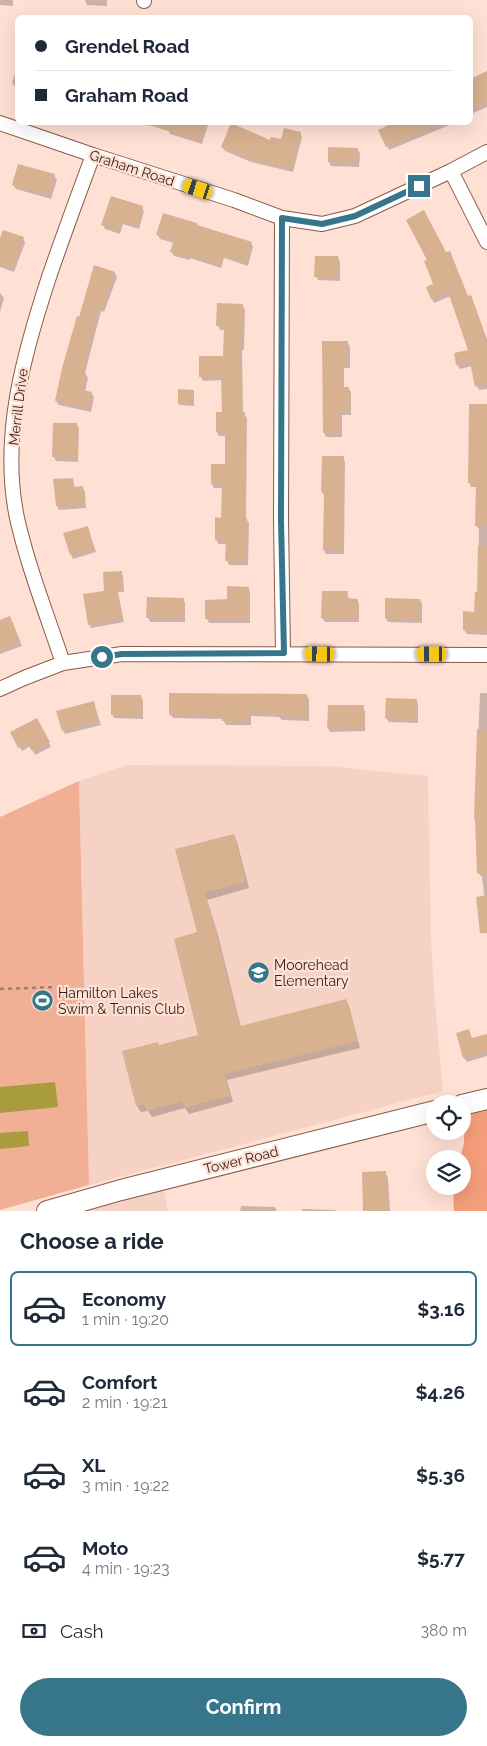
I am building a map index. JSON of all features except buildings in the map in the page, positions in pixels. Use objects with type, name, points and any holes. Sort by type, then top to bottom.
[{"type":"street","name":"Graham Road","points":[[0,122],[93,156],[234,200],[282,218],[322,224],[355,216],[487,152]]},
{"type":"street","name":"Merrill Drive","points":[[63,663],[30,564],[17,518],[12,474],[13,428],[18,387],[30,333],[93,156]]},
{"type":"street","points":[[451,171],[487,242]]},
{"type":"street","points":[[282,218],[281,520],[284,653]]},
{"type":"street","points":[[0,689],[63,663],[122,654],[487,655]]},
{"type":"street","points":[[471,1102],[487,1098]]},
{"type":"street","name":"Tower Road","points":[[47,1211],[128,1188],[426,1114]]},
{"type":"path","points":[[0,989],[56,987]]},
{"type":"shaded area","name":"Moorehead Elementary","points":[[127,765],[327,766],[428,776],[431,942],[443,1091],[89,1185],[79,781]]},
{"type":"shaded area","name":"Hamilton Lakes Swim & Tennis Club","points":[[79,781],[89,1185],[0,1210],[0,817]]},
{"type":"shaded area","points":[[55,1082],[58,1107],[0,1113],[0,1087]]},
{"type":"shaded area","points":[[487,1109],[487,1211],[454,1211],[453,1195],[471,1195],[471,1150],[462,1150],[464,1140],[471,1140],[471,1113]]},
{"type":"shaded area","points":[[28,1131],[29,1146],[0,1149],[0,1133]]},
{"type":"shaded area","points":[[164,1190],[168,1211],[87,1211],[87,1210]]},
{"type":"place","name":"Moorehead Elementary","points":[[258,973]]},
{"type":"place","name":"Hamilton Lakes Swim & Tennis Club","points":[[42,1001]]},
{"type":"route","points":[[102,657],[122,654],[284,653],[281,520],[282,218],[322,224],[355,216],[419,186]]}]
